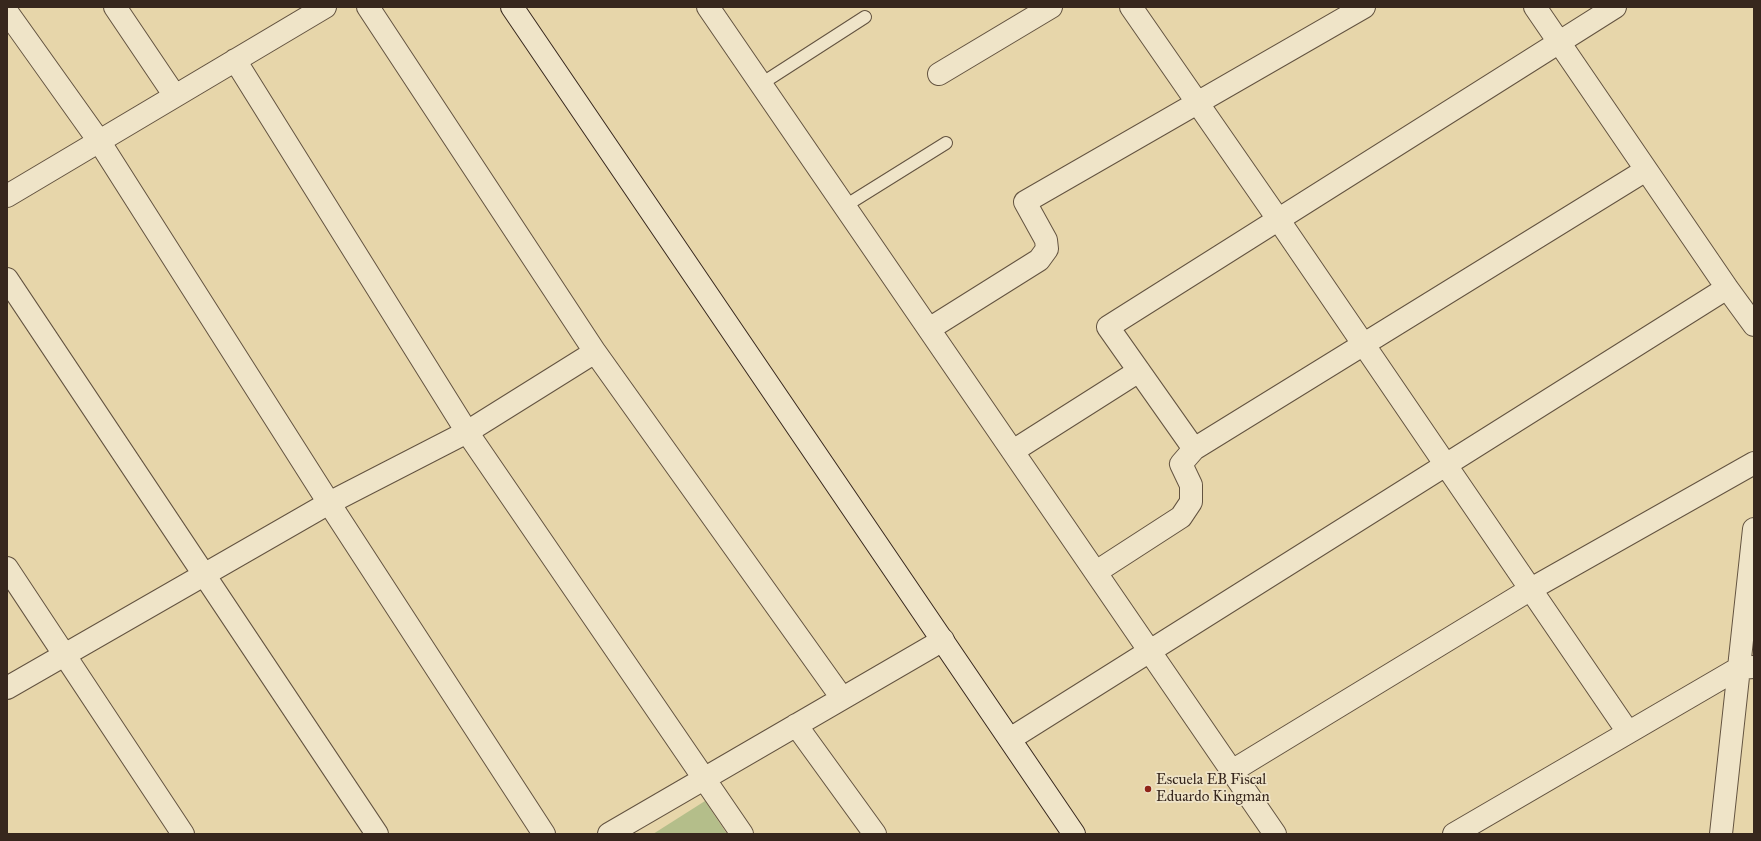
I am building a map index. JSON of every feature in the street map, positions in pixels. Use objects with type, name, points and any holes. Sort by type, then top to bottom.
[{"type":"street","points":[[114,7],[175,96]]},
{"type":"street","points":[[368,7],[595,352],[842,698]]},
{"type":"street","points":[[512,7],[1074,834]]},
{"type":"street","points":[[708,7],[1275,834]]},
{"type":"street","points":[[939,74],[1051,7]]},
{"type":"street","points":[[1131,7],[1364,344],[1628,732]]},
{"type":"street","points":[[928,329],[1039,260],[1047,249],[1046,240],[1025,202],[1364,7]]},
{"type":"street","points":[[1535,7],[1727,288],[1754,325]]},
{"type":"street","points":[[1194,449],[1108,327],[1615,7]]},
{"type":"street","points":[[7,196],[235,60],[313,10]]},
{"type":"street","points":[[7,12],[99,141],[329,503],[544,834]]},
{"type":"street","points":[[235,60],[467,432],[742,834]]},
{"type":"street","points":[[1096,572],[1181,516],[1191,502],[1191,485],[1181,464],[1194,449],[1646,170]]},
{"type":"street","points":[[7,279],[377,834]]},
{"type":"street","points":[[1010,739],[1727,288]]},
{"type":"street","points":[[7,688],[329,503],[467,432],[595,352]]},
{"type":"street","points":[[1013,451],[1139,371]]},
{"type":"street","points":[[1232,771],[1531,589],[1754,463]]},
{"type":"street","points":[[1721,834],[1746,667],[1754,529]]},
{"type":"street","points":[[7,568],[182,834]]},
{"type":"street","points":[[609,834],[942,640]]},
{"type":"street","points":[[1454,834],[1628,732],[1746,667]]},
{"type":"street","points":[[796,725],[875,834]]},
{"type":"lane","points":[[761,84],[865,17]]},
{"type":"lane","points":[[844,206],[946,143]]},
{"type":"green space","points":[[705,801],[727,834],[653,834]]},
{"type":"place","name":"Escuela EB Fiscal Eduardo Kingman","points":[[1148,789]]}]
